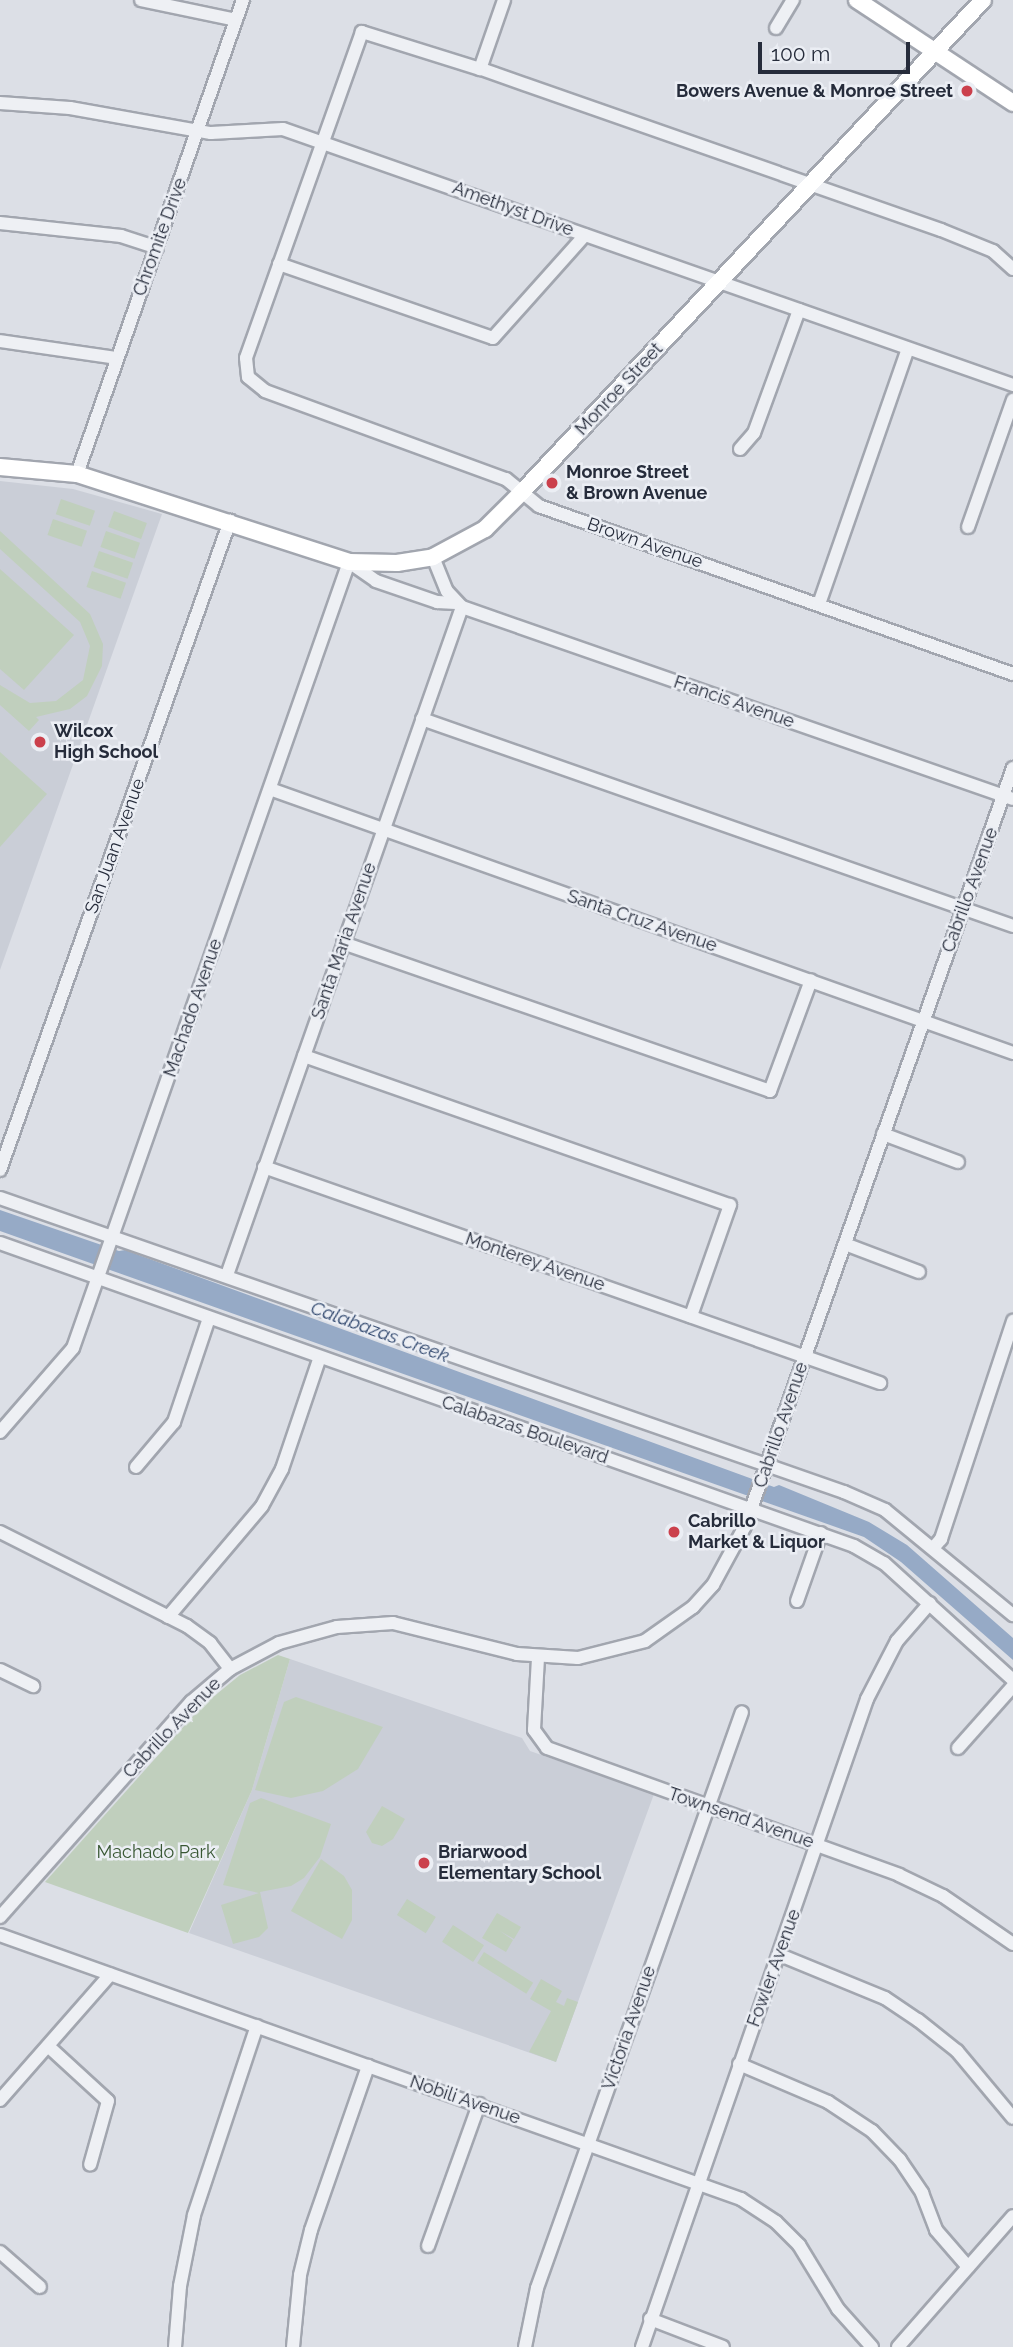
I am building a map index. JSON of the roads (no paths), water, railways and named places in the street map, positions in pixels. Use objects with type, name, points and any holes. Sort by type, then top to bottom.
[{"type":"main road","points":[[858,0],[1013,103]]},
{"type":"main road","name":"Monroe Street","points":[[0,467],[77,474],[349,562],[397,563],[433,557],[485,529],[522,492],[983,0]]},
{"type":"street","points":[[141,0],[236,20]]},
{"type":"street","name":"Chromite Drive","points":[[77,474],[243,0]]},
{"type":"street","points":[[480,69],[504,0]]},
{"type":"street","points":[[776,28],[793,0]]},
{"type":"street","points":[[585,235],[493,338],[279,264],[362,32],[480,69],[972,243],[993,251],[1013,269]]},
{"type":"street","name":"Amethyst Drive","points":[[0,103],[97,112],[197,132],[228,134],[283,129],[324,141],[1013,385]]},
{"type":"street","points":[[0,223],[121,236],[157,248]]},
{"type":"street","name":"Brown Avenue","points":[[279,264],[246,358],[248,377],[265,391],[506,479],[539,506],[1013,674]]},
{"type":"street","points":[[740,450],[754,433],[799,310]]},
{"type":"street","points":[[0,341],[117,358]]},
{"type":"street","points":[[820,604],[908,349]]},
{"type":"street","points":[[968,527],[1013,400]]},
{"type":"street","name":"San Juan Avenue","points":[[0,1170],[230,522]]},
{"type":"street","points":[[433,557],[459,605]]},
{"type":"street","name":"Francis Avenue","points":[[349,562],[376,580],[438,602],[459,605],[1008,798]]},
{"type":"street","name":"Machado Avenue","points":[[0,1432],[73,1348],[349,562]]},
{"type":"street","name":"Santa Maria Avenue","points":[[226,1275],[422,719],[459,605]]},
{"type":"street","points":[[422,719],[1013,926]]},
{"type":"street","name":"Cabrillo Avenue","points":[[0,1917],[177,1718],[230,1669],[279,1643],[337,1627],[393,1623],[538,1658],[578,1658],[645,1642],[670,1625],[713,1585],[736,1549],[756,1496],[962,908],[1008,798],[1013,768]]},
{"type":"street","name":"Santa Cruz Avenue","points":[[270,789],[1013,1053]]},
{"type":"street","points":[[344,943],[771,1091],[811,980]]},
{"type":"street","points":[[304,1056],[730,1205],[691,1316]]},
{"type":"street","points":[[883,1134],[958,1161]]},
{"type":"street","name":"Monterey Avenue","points":[[264,1167],[880,1383]]},
{"type":"street","points":[[0,1198],[110,1242],[226,1275],[767,1464],[885,1510],[934,1547],[1013,1615]]},
{"type":"street","name":"Calabazas Boulevard","points":[[0,1243],[97,1281],[821,1533],[884,1563],[1013,1680]]},
{"type":"street","points":[[845,1244],[919,1272]]},
{"type":"street","points":[[136,1467],[174,1422],[209,1318]]},
{"type":"street","points":[[934,1547],[941,1539],[1013,1321]]},
{"type":"street","points":[[169,1617],[262,1506],[282,1469],[320,1357]]},
{"type":"street","points":[[0,1532],[169,1617],[210,1643],[230,1669]]},
{"type":"street","points":[[797,1601],[821,1533]]},
{"type":"street","name":"Fowler Avenue","points":[[642,2347],[738,2063],[780,1955],[879,1668],[930,1604]]},
{"type":"street","name":"Townsend Avenue","points":[[538,1658],[534,1730],[543,1746],[818,1845],[943,1896],[1013,1944]]},
{"type":"street","points":[[0,1670],[33,1686]]},
{"type":"street","points":[[958,1748],[1013,1686]]},
{"type":"street","name":"Victoria Avenue","points":[[525,2347],[537,2288],[741,1712]]},
{"type":"street","name":"Nobili Avenue","points":[[0,1935],[698,2181],[741,2199],[776,2222],[799,2245],[838,2309],[872,2347]]},
{"type":"street","points":[[780,1955],[885,1998],[918,2021],[957,2052],[1013,2118]]},
{"type":"street","points":[[0,2100],[110,1975]]},
{"type":"street","points":[[175,2347],[180,2286],[194,2215],[257,2026]]},
{"type":"street","points":[[48,2046],[108,2101],[90,2165]]},
{"type":"street","points":[[738,2063],[828,2102],[872,2131],[900,2160],[922,2193],[936,2230],[968,2267]]},
{"type":"street","points":[[293,2347],[300,2275],[311,2230],[368,2066]]},
{"type":"street","points":[[428,2246],[479,2104]]},
{"type":"street","points":[[898,2347],[1013,2216]]},
{"type":"street","points":[[0,2252],[40,2287]]},
{"type":"street","points":[[650,2319],[723,2347]]},
{"type":"water","points":[[0,1210],[119,1251],[125,1250],[774,1487],[779,1485],[869,1522],[907,1545],[1013,1638],[1013,1660],[901,1562],[864,1537],[0,1231]]},
{"type":"place","name":"Bowers Avenue & Monroe Street","points":[[967,91]]},
{"type":"place","name":"Monroe Street & Brown Avenue","points":[[552,483]]},
{"type":"place","name":"Wilcox High School","points":[[40,742]]},
{"type":"place","name":"Cabrillo Market & Liquor","points":[[674,1532]]},
{"type":"place","name":"Briarwood Elementary School","points":[[424,1863]]},
{"type":"water label","name":"Calabazas Creek","points":[[380,1332]]},
{"type":"park label","name":"Machado Park","points":[[156,1852]]}]
